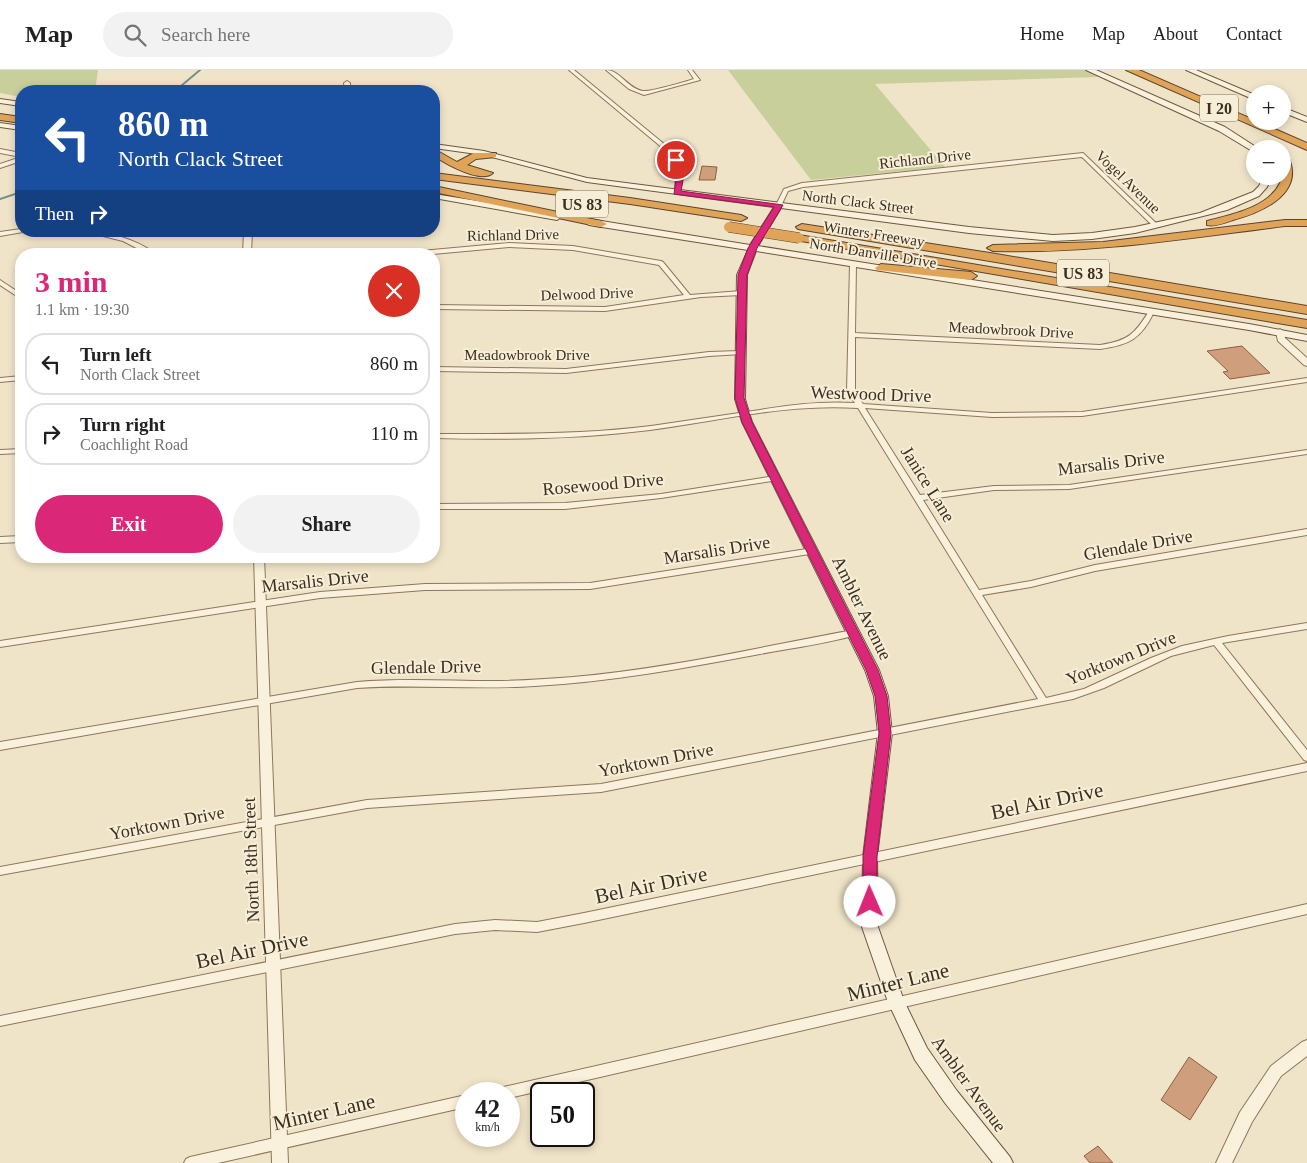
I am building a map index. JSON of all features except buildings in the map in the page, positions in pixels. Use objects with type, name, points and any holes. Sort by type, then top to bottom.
[{"type":"highway","name":"I 20","points":[[1131,70],[1307,147]]},
{"type":"highway","name":"I 20","points":[[1153,71],[1246,111]]},
{"type":"highway","points":[[0,108],[15,110]]},
{"type":"highway","points":[[1236,115],[1268,140]]},
{"type":"highway","points":[[0,117],[15,119]]},
{"type":"highway","points":[[1291,130],[1307,136]]},
{"type":"highway","points":[[467,170],[460,165],[461,162],[474,156],[492,155]]},
{"type":"highway","points":[[440,156],[452,164],[467,170],[630,201]]},
{"type":"highway","name":"Winters Freeway","points":[[440,177],[630,201],[741,218],[800,233],[1113,291],[1307,324]]},
{"type":"highway","name":"Winters Freeway","points":[[440,185],[729,227],[859,236],[1307,310]]},
{"type":"highway","points":[[1088,246],[1192,228],[1252,211],[1269,204],[1281,195],[1286,185]]},
{"type":"highway","points":[[440,190],[601,224]]},
{"type":"highway","points":[[859,236],[1002,249],[1088,246],[1307,222]]},
{"type":"highway","points":[[881,268],[1113,291]]},
{"type":"highway","points":[[1246,314],[1307,328]]},
{"type":"main road","points":[[1090,70],[1203,120],[1246,142]]},
{"type":"main road","points":[[1190,70],[1246,94]]},
{"type":"main road","points":[[0,100],[15,103]]},
{"type":"main road","points":[[1291,114],[1307,120]]},
{"type":"main road","points":[[0,124],[15,127]]},
{"type":"main road","name":"North Clack Street","points":[[440,147],[492,155],[578,178],[1027,237],[1085,237],[1156,226],[1209,213],[1246,200],[1264,185]]},
{"type":"main road","name":"North Danville Drive","points":[[440,197],[1280,332],[1307,338]]},
{"type":"main road","name":"Ambler Avenue","points":[[779,205],[752,248],[742,275],[740,398],[744,414],[872,670],[881,696],[885,733],[870,857],[870,927],[896,1002],[921,1054],[997,1161]]},
{"type":"street","points":[[571,70],[667,149],[676,160],[681,173],[677,192]]},
{"type":"street","points":[[608,70],[631,88],[644,93],[697,80],[690,70]]},
{"type":"street","points":[[0,151],[15,153]]},
{"type":"street","name":"Richland Drive","points":[[779,205],[786,190],[802,185],[1083,155]]},
{"type":"street","name":"Vogel Avenue","points":[[1083,155],[1156,226]]},
{"type":"street","points":[[0,166],[15,161]]},
{"type":"street","points":[[0,234],[15,232]]},
{"type":"street","points":[[112,237],[125,240],[141,248]]},
{"type":"street","name":"Richland Drive","points":[[440,251],[525,244],[582,249],[660,264],[688,297]]},
{"type":"street","name":"Janice Lane","points":[[852,264],[854,336],[850,384],[858,405],[1044,702]]},
{"type":"street","points":[[0,282],[15,293]]},
{"type":"street","points":[[0,291],[8,288]]},
{"type":"street","name":"Delwood Drive","points":[[440,308],[606,308],[688,297],[741,293]]},
{"type":"street","name":"Meadowbrook Drive","points":[[854,336],[1100,347],[1112,346],[1132,339],[1143,330],[1151,312]]},
{"type":"street","points":[[1280,332],[1281,339],[1307,363]]},
{"type":"street","name":"Meadowbrook Drive","points":[[440,369],[566,370],[709,354],[740,354]]},
{"type":"street","points":[[0,380],[15,379]]},
{"type":"street","name":"Westwood Drive","points":[[440,436],[533,437],[584,435],[658,427],[805,405],[858,405],[992,415],[1066,415],[1307,380]]},
{"type":"street","points":[[0,452],[15,451]]},
{"type":"street","name":"Marsalis Drive","points":[[918,498],[994,488],[1086,485],[1307,452]]},
{"type":"street","name":"Rosewood Drive","points":[[440,507],[565,506],[660,496],[775,478]]},
{"type":"street","name":"Glendale Drive","points":[[976,593],[1031,584],[1095,568],[1307,532]]},
{"type":"street","points":[[0,540],[15,539]]},
{"type":"street","name":"Marsalis Drive","points":[[0,644],[260,603],[356,592],[425,587],[590,586],[813,551]]},
{"type":"street","name":"North 18th Street","points":[[259,563],[280,1163]]},
{"type":"street","name":"Yorktown Drive","points":[[0,871],[367,804],[411,799],[561,793],[601,788],[1044,702],[1094,690],[1147,663],[1182,649],[1307,626]]},
{"type":"street","name":"Glendale Drive","points":[[0,746],[357,685],[396,681],[533,684],[586,679],[628,674],[853,633]]},
{"type":"street","points":[[1217,642],[1307,757]]},
{"type":"street","name":"Bel Air Drive","points":[[0,1021],[274,964],[455,929],[495,925],[537,927],[575,920],[1307,767]]},
{"type":"street","name":"Minter Lane","points":[[520,1089],[1307,909]]},
{"type":"street","points":[[1224,1163],[1246,1117],[1276,1070],[1307,1047]]},
{"type":"street","name":"Minter Lane","points":[[190,1163],[455,1103]]},
{"type":"green space","points":[[0,70],[98,70],[96,85],[15,85],[15,96],[0,93]]},
{"type":"green space","points":[[728,70],[1084,70],[1099,77],[875,84],[945,167],[811,180]]},
{"type":"waterway","points":[[182,85],[200,70]]},
{"type":"waterway","points":[[0,199],[15,194]]},
{"type":"route","points":[[676,160],[681,173],[677,192],[779,205],[752,248],[742,275],[740,398],[747,422],[872,670],[881,696],[885,717],[885,733],[870,857],[870,902]]}]
